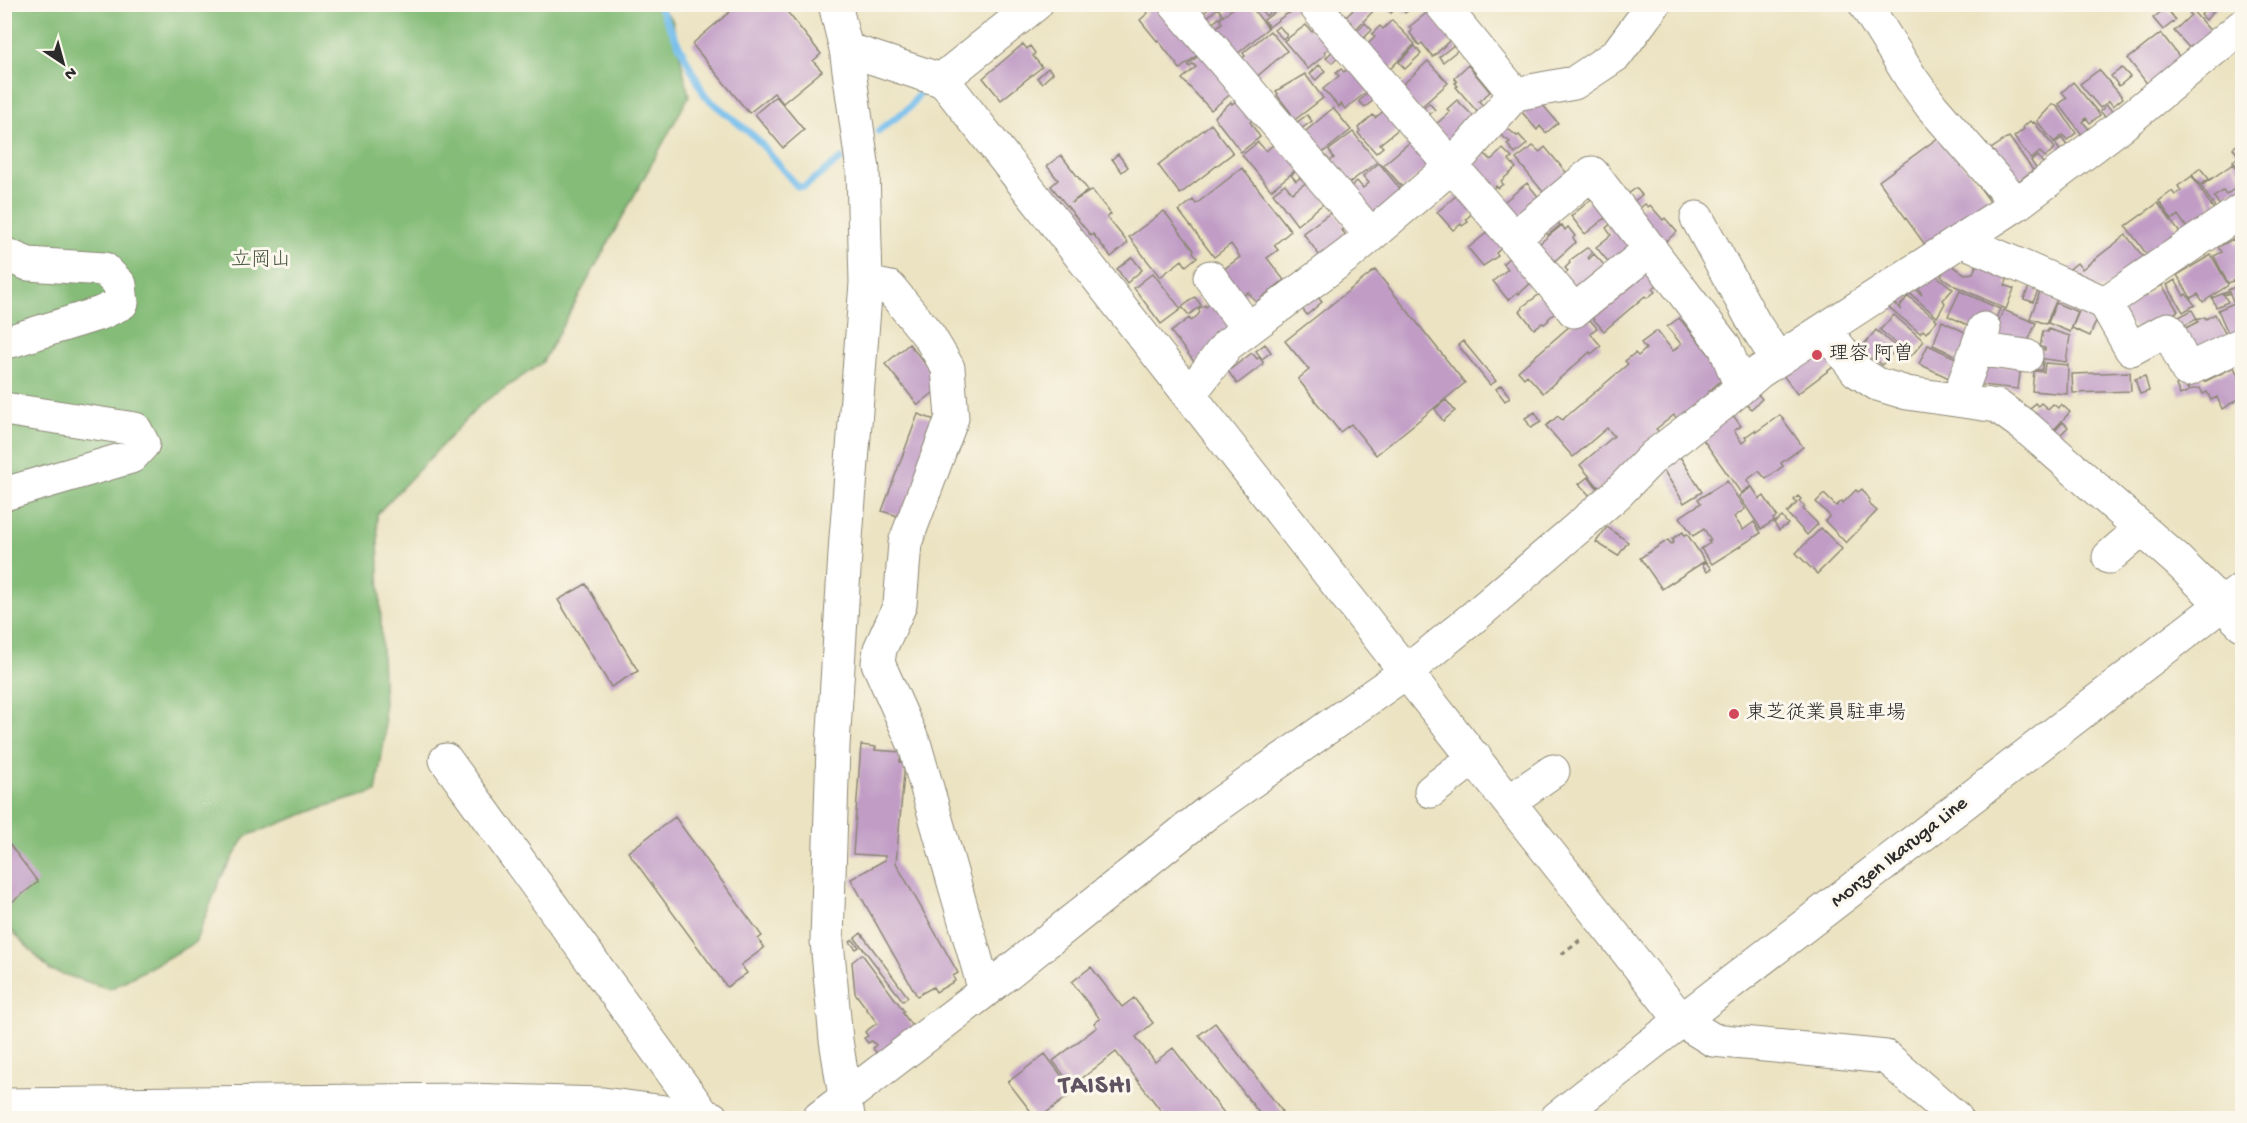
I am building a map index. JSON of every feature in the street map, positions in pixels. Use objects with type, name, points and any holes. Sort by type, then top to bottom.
[{"type":"street","points":[[835,4],[846,49],[863,170],[866,283],[846,538],[833,746],[826,940],[836,1040],[847,1109]]},
{"type":"street","points":[[941,80],[1036,4]]},
{"type":"street","points":[[1175,4],[1371,235]]},
{"type":"street","points":[[1441,4],[1515,94]]},
{"type":"street","points":[[1187,392],[1199,382],[1227,345],[1371,235],[1452,166],[1515,94],[1574,83],[1616,55],[1654,4]]},
{"type":"street","points":[[1865,4],[1932,107],[2017,204]]},
{"type":"street","points":[[1323,8],[1574,311],[1652,249]]},
{"type":"street","points":[[819,1119],[847,1109],[985,991],[1208,812],[1406,672],[1617,494],[1654,456],[1759,372],[2017,204],[2123,124],[2242,26]]},
{"type":"street","points":[[846,49],[941,80],[955,94],[1406,672],[1682,1021],[1713,1040],[1886,1057],[1956,1119]]},
{"type":"street","points":[[1515,237],[1592,173],[1725,347],[1742,387]]},
{"type":"street","points":[[2105,303],[2242,210]]},
{"type":"street","points":[[1711,227],[1754,323],[1778,360]]},
{"type":"street","points":[[1961,240],[2105,303],[2131,349],[2168,329],[2187,370],[2242,344]]},
{"type":"street","points":[[4,254],[28,264],[104,269],[120,285],[122,303],[90,316],[10,341],[4,340]]},
{"type":"street","points":[[1210,277],[1248,329]]},
{"type":"street","points":[[866,283],[890,288],[929,336],[948,368],[952,418],[905,543],[900,605],[880,649],[878,663],[915,746],[985,991]]},
{"type":"street","points":[[1825,330],[1857,371],[1877,384],[1907,393],[1997,406],[2026,427],[2178,561],[2236,606]]},
{"type":"street","points":[[1958,400],[1980,339],[2026,356]]},
{"type":"street","points":[[4,409],[135,429],[143,444],[130,457],[4,494]]},
{"type":"street","points":[[2109,557],[2141,529]]},
{"type":"street","name":"Monzen Ikaruga Line","points":[[1557,1119],[1682,1021],[2236,606]]},
{"type":"street","points":[[1431,790],[1474,757]]},
{"type":"street","points":[[446,760],[708,1118]]},
{"type":"street","points":[[1510,801],[1553,771]]},
{"type":"street","points":[[4,1105],[467,1100],[603,1104],[708,1118]]},
{"type":"path","points":[[1562,954],[1590,932]]},
{"type":"green space","name":"立岡山","points":[[4,5],[659,5],[672,19],[689,96],[542,363],[481,404],[377,514],[385,735],[376,792],[323,807],[246,836],[221,877],[195,943],[110,989],[50,970],[5,924]]},
{"type":"building","points":[[739,4],[781,4],[821,54],[813,61],[822,71],[783,103],[774,93],[749,113],[692,44]]},
{"type":"building","points":[[1154,4],[1164,4],[1202,51],[1180,69],[1140,20]]},
{"type":"building","points":[[1188,4],[1214,4],[1199,17]]},
{"type":"building","points":[[1238,4],[1249,4],[1268,28],[1235,56],[1213,30],[1222,23],[1220,19]]},
{"type":"building","points":[[1256,4],[1279,4],[1266,16]]},
{"type":"building","points":[[1286,4],[1299,4],[1301,8],[1285,15],[1269,27],[1264,20]]},
{"type":"building","points":[[1347,4],[1380,4],[1354,31],[1343,20],[1353,10]]},
{"type":"building","points":[[1384,4],[1400,4],[1391,13]]},
{"type":"building","points":[[1418,4],[1405,13],[1400,6]]},
{"type":"building","points":[[2210,4],[2217,7],[2206,20],[2201,15]]},
{"type":"building","points":[[1218,8],[1223,15],[1210,25],[1205,19]]},
{"type":"building","points":[[2166,8],[2176,20],[2163,30],[2153,18]]},
{"type":"building","points":[[2190,8],[2214,35],[2194,53],[2174,31],[2191,15],[2188,11]]},
{"type":"building","points":[[1429,11],[1450,40],[1433,57],[1422,43],[1419,45],[1410,33],[1412,30],[1409,27]]},
{"type":"building","points":[[1392,20],[1415,44],[1389,70],[1365,47],[1375,37],[1372,34],[1380,26],[1383,29]]},
{"type":"building","points":[[1365,23],[1372,30],[1359,43],[1352,36]]},
{"type":"building","points":[[1306,25],[1312,32],[1320,25],[1336,43],[1308,69],[1284,41]]},
{"type":"building","points":[[1279,26],[1287,35],[1283,39],[1274,30]]},
{"type":"building","points":[[1270,31],[1287,51],[1254,79],[1238,61],[1245,56],[1243,53]]},
{"type":"building","points":[[2161,33],[2182,60],[2149,86],[2128,59]]},
{"type":"building","points":[[1023,44],[1027,49],[1030,46],[1035,53],[1033,56],[1042,67],[1001,100],[983,78]]},
{"type":"building","points":[[1454,45],[1458,50],[1443,62],[1439,57]]},
{"type":"building","points":[[1337,46],[1343,52],[1332,63],[1326,58]]},
{"type":"building","points":[[1415,46],[1421,54],[1405,69],[1399,62]]},
{"type":"building","points":[[1205,50],[1237,89],[1211,110],[1182,79],[1196,67],[1193,64],[1190,67],[1188,65]]},
{"type":"building","points":[[1428,61],[1448,83],[1418,110],[1399,88]]},
{"type":"building","points":[[1354,63],[1374,86],[1345,109],[1341,104],[1339,107],[1323,89],[1339,76],[1336,73],[1341,69],[1344,72]]},
{"type":"building","points":[[1319,65],[1325,71],[1316,80],[1310,74]]},
{"type":"building","points":[[1468,65],[1490,92],[1479,101],[1490,115],[1484,120],[1456,87],[1458,86],[1454,78]]},
{"type":"building","points":[[1048,68],[1053,73],[1042,83],[1037,78]]},
{"type":"building","points":[[2122,68],[2130,77],[2119,86],[2111,76]]},
{"type":"building","points":[[2099,70],[2123,98],[2113,106],[2109,101],[2100,108],[2080,84]]},
{"type":"building","points":[[1305,74],[1323,98],[1288,125],[1283,119],[1291,113],[1276,91]]},
{"type":"building","points":[[2073,82],[2100,115],[2090,123],[2086,118],[2083,122],[2093,134],[2086,140],[2059,104],[2067,98],[2062,92]]},
{"type":"building","points":[[1373,89],[1379,96],[1365,107],[1359,101]]},
{"type":"building","points":[[776,96],[804,130],[783,148],[755,114]]},
{"type":"building","points":[[1242,96],[1258,116],[1250,122],[1260,137],[1241,152],[1214,117],[1231,102],[1232,104]]},
{"type":"building","points":[[1537,98],[1558,123],[1546,133],[1540,126],[1537,130],[1516,105]]},
{"type":"building","points":[[1457,100],[1481,124],[1454,148],[1435,125],[1450,112],[1447,109]]},
{"type":"building","points":[[1429,103],[1435,110],[1424,119],[1419,113]]},
{"type":"building","points":[[2053,104],[2058,107],[2076,133],[2067,140],[2063,135],[2054,142],[2037,121]]},
{"type":"building","points":[[2107,105],[2116,116],[2109,121],[2100,111]]},
{"type":"building","points":[[1333,108],[1351,130],[1321,154],[1300,136]]},
{"type":"building","points":[[1385,110],[1406,123],[1380,144],[1383,147],[1376,153],[1358,133],[1360,131],[1358,128],[1373,115],[1375,118]]},
{"type":"building","points":[[1307,115],[1312,121],[1298,131],[1293,125]]},
{"type":"building","points":[[2030,121],[2034,122],[2055,148],[2045,157],[2040,152],[2031,159],[2014,137]]},
{"type":"building","points":[[1211,124],[1233,153],[1180,194],[1158,165]]},
{"type":"building","points":[[1504,126],[1517,136],[1519,135],[1527,144],[1515,154],[1507,144],[1510,142],[1498,133]]},
{"type":"building","points":[[1353,132],[1377,162],[1342,188],[1324,165],[1334,158],[1329,150]]},
{"type":"building","points":[[1942,135],[1991,203],[1928,249],[1879,181]]},
{"type":"building","points":[[2009,137],[2033,170],[2016,183],[1991,149]]},
{"type":"building","points":[[2062,138],[2071,152],[2064,157],[2055,143]]},
{"type":"building","points":[[2242,141],[2242,174],[2233,161],[2239,157],[2233,148]]},
{"type":"building","points":[[1258,142],[1266,151],[1273,145],[1302,165],[1271,190],[1242,155]]},
{"type":"building","points":[[1410,142],[1430,165],[1403,188],[1383,165]]},
{"type":"building","points":[[1533,146],[1540,152],[1545,147],[1570,177],[1548,198],[1516,159]]},
{"type":"building","points":[[1503,149],[1512,158],[1509,160],[1516,168],[1501,181],[1503,184],[1489,192],[1471,166],[1485,154],[1491,160]]},
{"type":"building","points":[[1118,154],[1128,167],[1122,172],[1112,159]]},
{"type":"building","points":[[1061,155],[1088,190],[1071,203],[1092,190],[1111,214],[1107,217],[1128,243],[1111,257],[1051,186],[1058,180],[1047,166]]},
{"type":"building","points":[[2038,156],[2047,169],[2040,174],[2031,161]]},
{"type":"building","points":[[1379,163],[1406,196],[1373,221],[1344,192],[1357,181],[1363,188],[1369,183],[1363,176]]},
{"type":"building","points":[[2233,164],[2242,178],[2242,193],[2239,196],[2234,189],[2226,195],[2223,191],[2214,197],[2224,212],[2220,215],[2201,186]]},
{"type":"building","points":[[1302,166],[1307,172],[1296,181],[1291,175]]},
{"type":"building","points":[[1242,168],[1291,231],[1274,245],[1278,250],[1267,258],[1284,280],[1256,302],[1248,292],[1239,299],[1219,273],[1240,257],[1231,244],[1214,257],[1179,211],[1193,200],[1196,204]]},
{"type":"building","points":[[2200,168],[2209,179],[2200,185],[2192,175]]},
{"type":"building","points":[[2192,176],[2216,213],[2189,231],[2178,215],[2172,220],[2159,201],[2172,191],[2175,195],[2181,191],[2178,186]]},
{"type":"building","points":[[1311,179],[1328,200],[1297,225],[1273,193],[1285,184],[1292,193]]},
{"type":"building","points":[[1527,183],[1541,200],[1514,224],[1499,206]]},
{"type":"building","points":[[1636,188],[1642,195],[1629,205],[1623,198]]},
{"type":"building","points":[[1464,189],[1479,207],[1466,219],[1468,222],[1453,230],[1437,212]]},
{"type":"building","points":[[1598,194],[1613,212],[1585,234],[1571,216]]},
{"type":"building","points":[[2158,203],[2183,237],[2150,259],[2126,226]]},
{"type":"building","points":[[1645,204],[1648,207],[1650,205],[1663,220],[1665,218],[1677,232],[1660,246],[1634,213]]},
{"type":"building","points":[[1334,210],[1346,228],[1342,230],[1347,237],[1322,259],[1303,233]]},
{"type":"building","points":[[1164,211],[1197,257],[1186,266],[1182,260],[1160,277],[1129,237]]},
{"type":"building","points":[[1618,218],[1638,242],[1611,265],[1596,247],[1611,235],[1606,228]]},
{"type":"building","points":[[1555,219],[1560,225],[1548,235],[1543,229]]},
{"type":"building","points":[[1562,225],[1565,230],[1568,227],[1575,236],[1573,238],[1576,242],[1549,266],[1534,248]]},
{"type":"building","points":[[1495,226],[1509,242],[1496,253],[1498,256],[1483,266],[1468,248]]},
{"type":"building","points":[[2126,235],[2146,260],[2135,268],[2132,264],[2134,269],[2105,289],[2089,288],[2077,272],[2069,279],[2065,273],[2077,263],[2082,269]]},
{"type":"building","points":[[2233,239],[2236,245],[2242,241],[2242,278],[2228,283],[2214,256],[2222,252],[2218,247]]},
{"type":"building","points":[[1588,247],[1593,252],[1588,257],[1589,259],[1594,254],[1605,266],[1574,296],[1559,278],[1568,271],[1565,268],[1570,263],[1569,261]]},
{"type":"building","points":[[2211,255],[2228,284],[2203,302],[2198,294],[2191,298],[2177,275]]},
{"type":"building","points":[[1132,257],[1142,270],[1127,283],[1117,269]]},
{"type":"building","points":[[1509,258],[1537,277],[1519,294],[1518,292],[1508,300],[1493,281],[1508,269],[1503,263]]},
{"type":"building","points":[[1647,261],[1663,280],[1652,289],[1655,292],[1647,298],[1645,296],[1604,331],[1587,312]]},
{"type":"building","points":[[1948,263],[1965,274],[1973,273],[1977,264],[2008,278],[2005,285],[2014,289],[2006,309],[1955,286],[1941,276]]},
{"type":"building","points":[[1375,270],[1465,383],[1376,455],[1351,424],[1340,432],[1298,379],[1309,370],[1285,341]]},
{"type":"building","points":[[1153,273],[1181,309],[1161,324],[1134,288]]},
{"type":"building","points":[[1933,273],[1953,289],[1943,300],[1945,303],[1937,317],[1906,290],[1912,286],[1922,295],[1918,286]]},
{"type":"building","points":[[2175,280],[2184,296],[2186,294],[2195,305],[2183,312],[2167,285]]},
{"type":"building","points":[[2162,285],[2178,311],[2141,335],[2116,309],[2141,293],[2143,297]]},
{"type":"building","points":[[2237,286],[2239,289],[2242,288],[2242,335],[2231,340],[2218,310],[2234,303],[2228,290]]},
{"type":"building","points":[[2029,287],[2038,291],[2033,302],[2024,299]]},
{"type":"building","points":[[1547,289],[1562,307],[1544,324],[1534,329],[1520,311],[1522,307]]},
{"type":"building","points":[[1960,291],[2000,309],[1992,327],[1974,328],[1948,316]]},
{"type":"building","points":[[2040,292],[2057,299],[2046,324],[2030,318]]},
{"type":"building","points":[[2227,292],[2228,294],[2224,295],[2228,302],[2216,307],[2212,298]]},
{"type":"building","points":[[1316,295],[1322,302],[1307,315],[1300,306]]},
{"type":"building","points":[[1908,296],[1937,320],[1926,333],[1923,330],[1920,333],[1886,305],[1890,300],[1901,309],[1900,306]]},
{"type":"building","points":[[1195,297],[1201,305],[1189,315],[1182,307]]},
{"type":"building","points":[[1218,299],[1237,325],[1195,363],[1171,332],[1189,318],[1191,321],[1200,312],[1198,309]]},
{"type":"building","points":[[2056,303],[2078,312],[2070,332],[2048,323]]},
{"type":"building","points":[[2080,309],[2098,316],[2090,336],[2072,328]]},
{"type":"building","points":[[2003,310],[2036,323],[2028,341],[1993,335]]},
{"type":"building","points":[[2192,310],[2197,319],[2177,329],[2173,320]]},
{"type":"building","points":[[2215,314],[2228,339],[2193,356],[2178,332],[2198,322],[2197,320],[2205,317],[2206,319]]},
{"type":"building","points":[[1894,315],[1924,341],[1911,356],[1880,330]]},
{"type":"building","points":[[1679,318],[1712,357],[1724,378],[1709,391],[1713,396],[1681,423],[1674,415],[1656,429],[1659,432],[1601,490],[1580,465],[1614,436],[1607,428],[1573,457],[1546,426],[1558,416],[1562,420],[1628,364],[1625,361],[1635,353],[1638,356],[1646,349],[1641,343],[1657,331],[1673,351],[1681,344],[1667,327]]},
{"type":"building","points":[[1578,319],[1589,319],[1597,328],[1590,333],[1601,346],[1591,354],[1590,352],[1543,393],[1527,375],[1524,378],[1518,371]]},
{"type":"building","points":[[1942,321],[1971,335],[1961,358],[1933,345]]},
{"type":"building","points":[[2048,329],[2070,336],[2066,362],[2031,357],[2033,348],[2045,350],[2040,347],[2043,331],[2048,332]]},
{"type":"building","points":[[1876,330],[1897,348],[1882,365],[1873,357],[1871,360],[1860,349]]},
{"type":"building","points":[[1818,339],[1837,364],[1797,394],[1779,370]]},
{"type":"building","points":[[1463,341],[1496,381],[1490,385],[1458,345]]},
{"type":"building","points":[[909,344],[943,385],[918,405],[885,364]]},
{"type":"building","points":[[1265,344],[1271,352],[1262,359],[1256,351]]},
{"type":"building","points":[[1928,345],[1960,360],[1951,379],[1919,364]]},
{"type":"building","points":[[1252,353],[1257,359],[1259,357],[1263,362],[1262,365],[1237,384],[1228,371]]},
{"type":"building","points":[[2030,359],[2043,361],[2042,370],[2029,369]]},
{"type":"building","points":[[2045,363],[2068,365],[2067,394],[2032,391],[2034,371],[2044,372]]},
{"type":"building","points":[[1983,365],[2021,366],[2018,389],[1973,384]]},
{"type":"building","points":[[2234,367],[2242,385],[2242,397],[2222,409],[2217,397],[2211,400],[2207,392],[2203,394],[2200,388],[2189,390],[2185,381],[2200,375],[2204,382]]},
{"type":"building","points":[[2130,372],[2131,391],[2073,393],[2072,374]]},
{"type":"building","points":[[2145,376],[2149,391],[2140,394],[2135,379]]},
{"type":"building","points":[[2183,381],[2189,391],[2180,395],[2176,385]]},
{"type":"building","points":[[1501,385],[1510,397],[1505,401],[1496,389]]},
{"type":"building","points":[[1756,392],[1762,399],[1751,409],[1744,402]]},
{"type":"building","points":[[1446,400],[1455,411],[1443,421],[1435,409]]},
{"type":"building","points":[[2035,403],[2038,406],[2041,403],[2048,409],[2053,404],[2058,408],[2061,404],[2070,412],[2051,433],[2028,412]]},
{"type":"building","points":[[1730,411],[1741,426],[1734,431],[1742,443],[1747,439],[1745,437],[1780,415],[1803,447],[1781,463],[1783,466],[1766,479],[1759,471],[1747,480],[1751,486],[1741,493],[1699,434]]},
{"type":"building","points":[[1535,412],[1541,422],[1531,428],[1525,418]]},
{"type":"building","points":[[918,414],[943,423],[907,519],[882,511]]},
{"type":"building","points":[[2063,422],[2068,427],[2057,438],[2052,434]]},
{"type":"building","points":[[1677,452],[1702,492],[1684,503],[1659,463]]},
{"type":"building","points":[[1588,477],[1600,491],[1592,498],[1579,484]]},
{"type":"building","points":[[1727,481],[1745,509],[1734,517],[1743,530],[1754,522],[1761,533],[1712,564],[1701,549],[1711,540],[1704,529],[1693,536],[1680,517],[1701,503],[1698,499]]},
{"type":"building","points":[[1752,487],[1760,499],[1764,496],[1777,516],[1773,519],[1774,521],[1761,529],[1739,496]]},
{"type":"building","points":[[1862,489],[1870,500],[1868,503],[1877,511],[1846,543],[1825,521],[1829,517],[1828,514],[1816,502],[1824,494],[1836,506],[1842,501],[1843,503],[1856,490],[1858,492]]},
{"type":"building","points":[[1798,496],[1801,499],[1799,501],[1805,507],[1803,509],[1818,524],[1807,535],[1787,513],[1797,503],[1794,500]]},
{"type":"building","points":[[1782,517],[1788,524],[1779,530],[1774,523]]},
{"type":"building","points":[[1607,527],[1628,542],[1618,556],[1596,542]]},
{"type":"building","points":[[1821,528],[1842,549],[1817,574],[1796,553]]},
{"type":"building","points":[[1683,532],[1684,535],[1687,534],[1705,561],[1662,589],[1640,558],[1668,540],[1671,544],[1674,542],[1672,539]]},
{"type":"building","points":[[1706,562],[1711,569],[1707,572],[1702,564]]},
{"type":"building","points":[[586,584],[638,671],[611,687],[558,600]]},
{"type":"building","points":[[861,745],[876,747],[875,750],[901,752],[900,762],[905,762],[896,863],[958,973],[953,976],[955,981],[936,992],[933,987],[917,996],[851,879],[885,860],[885,856],[853,854]]},
{"type":"building","points":[[675,817],[762,936],[758,939],[764,948],[741,965],[747,973],[727,987],[628,852]]},
{"type":"building","points":[[4,837],[38,882],[4,908]]},
{"type":"building","points":[[861,933],[908,997],[903,1001],[855,938]]},
{"type":"building","points":[[853,940],[859,947],[856,949],[850,942]]},
{"type":"building","points":[[862,954],[904,1011],[902,1012],[914,1029],[877,1054],[873,1048],[876,1045],[872,1041],[868,1043],[864,1038],[868,1036],[865,1032],[877,1023],[855,993],[852,962]]},
{"type":"building","points":[[1091,967],[1122,1007],[1134,998],[1153,1023],[1136,1037],[1155,1062],[1173,1048],[1228,1118],[1163,1118],[1165,1116],[1116,1052],[1072,1086],[1053,1061],[1097,1027],[1094,1023],[1100,1019],[1072,982]]},
{"type":"building","points":[[1215,1023],[1282,1111],[1272,1118],[1263,1118],[1199,1035]]},
{"type":"building","points":[[1045,1054],[1074,1092],[1036,1118],[1008,1082]]},
{"type":"waterway","points":[[658,4],[705,96],[756,138],[797,186],[804,187],[841,159]]},
{"type":"waterway","points":[[878,131],[909,108],[919,94]]},
{"type":"place","name":"理容 阿曽","points":[[1817,355]]},
{"type":"place","name":"東芝従業員駐車場","points":[[1734,714]]},
{"type":"district","name":"TAISHI","points":[[1096,1087]]}]
